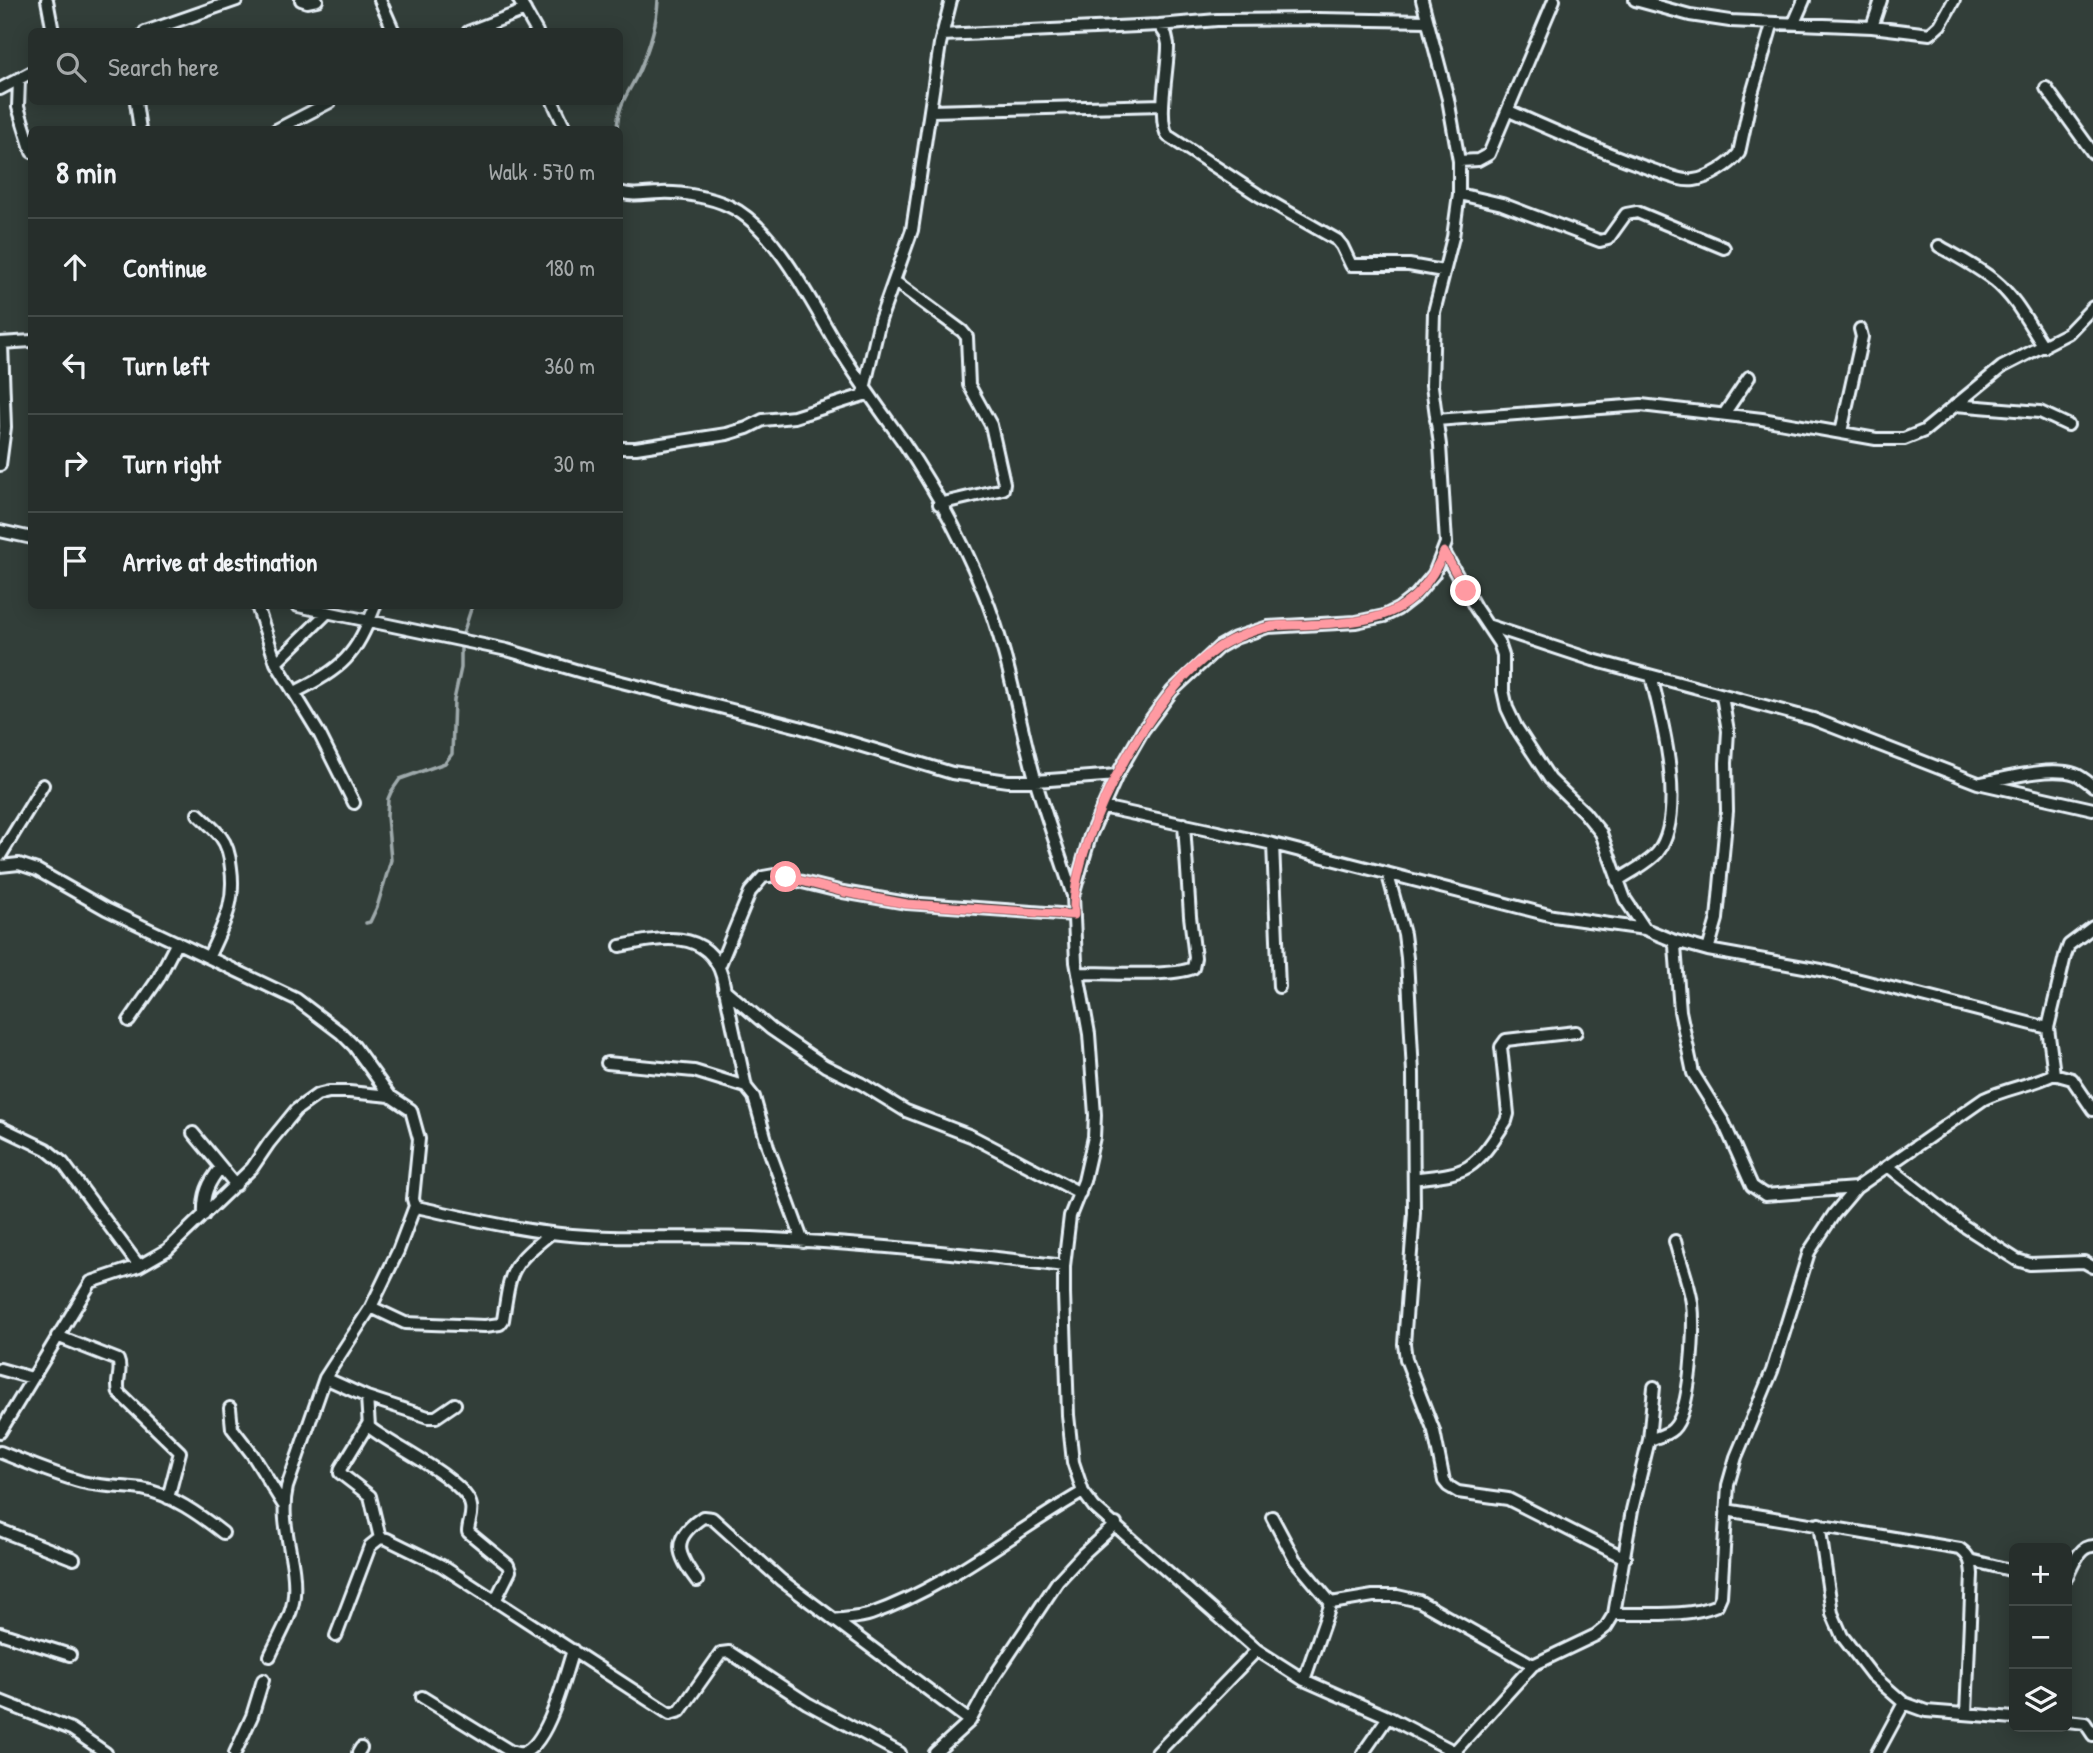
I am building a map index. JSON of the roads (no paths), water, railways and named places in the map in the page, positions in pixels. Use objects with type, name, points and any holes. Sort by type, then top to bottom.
[{"type":"street","points":[[47,0],[52,28]]},
{"type":"street","points":[[156,28],[237,0]]},
{"type":"street","points":[[301,0],[317,0]]},
{"type":"street","points":[[380,0],[392,28]]},
{"type":"street","points":[[865,391],[880,320],[912,230],[942,35],[951,0]]},
{"type":"street","points":[[1073,896],[1090,836],[1102,807],[1143,730],[1172,691],[1219,647],[1235,638],[1268,627],[1356,622],[1384,616],[1398,609],[1416,594],[1434,574],[1444,552],[1446,543],[1443,486],[1432,386],[1434,312],[1453,237],[1459,194],[1459,162],[1448,99],[1422,0]]},
{"type":"street","points":[[1459,162],[1478,160],[1489,154],[1554,0]]},
{"type":"street","points":[[1635,0],[1690,15],[1772,25],[1794,23],[1872,27],[1930,34],[1940,25],[1954,0]]},
{"type":"street","points":[[1794,23],[1804,0]]},
{"type":"street","points":[[1872,27],[1881,0]]},
{"type":"street","points":[[476,28],[522,5],[535,28]]},
{"type":"street","points":[[942,35],[1217,20],[1427,21]]},
{"type":"street","points":[[1159,25],[1166,34],[1168,44],[1163,105],[1164,127],[1168,136],[1261,196],[1337,240],[1351,265],[1409,265],[1443,271]]},
{"type":"street","points":[[1509,111],[1628,161],[1680,179],[1693,180],[1707,176],[1739,153],[1751,97],[1772,25]]},
{"type":"street","points":[[0,89],[28,75]]},
{"type":"street","points":[[19,81],[18,107],[28,139]]},
{"type":"street","points":[[2046,88],[2093,153]]},
{"type":"street","points":[[136,105],[139,126]]},
{"type":"street","points":[[284,126],[324,105]]},
{"type":"street","points":[[554,105],[564,126]]},
{"type":"street","points":[[931,111],[1163,105]]},
{"type":"street","points":[[623,193],[638,197],[662,193],[705,198],[729,205],[771,240],[865,391],[904,444],[939,503],[968,556],[1000,636],[1036,781],[1073,896],[1078,973],[1089,1034],[1094,1137],[1080,1193],[1070,1216],[1064,1266],[1068,1415],[1073,1462],[1083,1492],[1094,1507],[1257,1650],[1304,1680],[1388,1717],[1456,1752],[1533,1665],[1596,1635],[1606,1627],[1614,1614],[1632,1510],[1648,1440],[1654,1387]]},
{"type":"street","points":[[1459,194],[1502,204],[1600,241],[1608,239],[1626,214],[1637,212],[1724,248]]},
{"type":"street","points":[[1939,246],[1979,268],[1997,282],[2011,297],[2044,347]]},
{"type":"street","points":[[894,281],[967,337],[969,385],[991,425],[998,449],[1003,489],[939,503]]},
{"type":"street","points":[[1436,420],[1641,405],[1724,414],[1876,439],[1904,439],[1924,431],[2002,367],[2068,333],[2093,306]]},
{"type":"street","points":[[1841,432],[1862,337],[1860,329]]},
{"type":"street","points":[[0,465],[5,427],[1,344],[28,341]]},
{"type":"street","points":[[1724,414],[1749,377]]},
{"type":"street","points":[[623,447],[636,448],[727,434],[763,420],[794,416],[865,391]]},
{"type":"street","points":[[1955,405],[2040,412],[2068,425]]},
{"type":"street","points":[[0,531],[28,537]]},
{"type":"street","points":[[1444,552],[1499,643],[1503,655],[1503,690],[1507,708],[1516,727],[1550,779],[1601,833],[1625,899],[1645,929]]},
{"type":"street","points":[[258,609],[276,663],[339,770],[354,803]]},
{"type":"street","points":[[310,609],[508,650],[582,672],[799,727],[952,773],[1008,781],[1117,775]]},
{"type":"street","points":[[295,692],[344,663],[354,652],[374,609]]},
{"type":"street","points":[[276,663],[327,613]]},
{"type":"street","points":[[1487,625],[1581,657],[1813,719],[1978,783],[2093,810]]},
{"type":"street","points":[[1617,881],[1657,853],[1665,838],[1671,803],[1667,748],[1651,676]]},
{"type":"street","points":[[1709,950],[1717,919],[1727,811],[1728,731],[1722,696]]},
{"type":"street","points":[[1978,783],[2024,774],[2057,772],[2076,774],[2093,786]]},
{"type":"street","points":[[0,856],[43,785]]},
{"type":"street","points":[[1102,807],[1273,844],[1553,916],[1645,929],[1709,950],[1821,970],[2048,1028]]},
{"type":"street","points":[[198,814],[222,838],[229,854],[232,875],[233,895],[228,914],[208,956]]},
{"type":"street","points":[[1078,973],[1185,972],[1193,968],[1195,958],[1189,916],[1184,824]]},
{"type":"street","points":[[1273,844],[1279,987]]},
{"type":"street","points":[[0,866],[19,864],[37,870],[106,909],[285,994],[322,1016],[354,1046],[390,1096],[411,1110],[419,1139],[413,1199],[415,1206],[398,1251],[371,1307],[325,1378],[283,1504]]},
{"type":"street","points":[[719,967],[750,892],[763,877],[774,875],[907,904],[1074,915]]},
{"type":"street","points":[[1388,875],[1404,934],[1413,1073],[1414,1213],[1404,1344],[1406,1359],[1434,1431],[1444,1481],[1458,1492],[1508,1499],[1625,1558]]},
{"type":"street","points":[[2054,1074],[2048,1028],[2069,945],[2093,927]]},
{"type":"street","points":[[620,946],[650,940],[682,939],[695,942],[710,953],[719,967],[746,1087],[754,1097],[768,1147],[803,1242]]},
{"type":"street","points":[[1672,940],[1675,946],[1680,1011],[1693,1073],[1724,1123],[1752,1186],[1765,1195],[1856,1188]]},
{"type":"street","points":[[129,1021],[158,979],[177,942]]},
{"type":"street","points":[[724,989],[771,1029],[825,1066],[862,1084],[906,1111],[971,1136],[1080,1193]]},
{"type":"street","points":[[1414,1179],[1467,1168],[1478,1160],[1506,1121],[1508,1114],[1501,1048],[1506,1040],[1576,1032]]},
{"type":"street","points":[[607,1063],[694,1072],[746,1087]]},
{"type":"street","points":[[1614,1614],[1680,1612],[1717,1605],[1721,1596],[1728,1485],[1736,1457],[1772,1371],[1809,1252],[1834,1214],[1856,1188],[1984,1098],[2006,1089],[2043,1080],[2054,1074],[2072,1079],[2093,1110]]},
{"type":"street","points":[[0,1432],[91,1282],[139,1266],[167,1250],[236,1185],[252,1168],[285,1122],[309,1100],[329,1092],[390,1096]]},
{"type":"street","points":[[0,1127],[46,1149],[63,1163],[139,1266]]},
{"type":"street","points":[[193,1133],[236,1185]]},
{"type":"street","points":[[1888,1166],[1964,1226],[2017,1260],[2030,1264],[2084,1262],[2093,1267]]},
{"type":"street","points":[[204,1215],[203,1201],[207,1186],[221,1167]]},
{"type":"street","points":[[415,1206],[551,1233],[803,1242],[967,1254],[1064,1266]]},
{"type":"street","points":[[371,1307],[405,1323],[485,1326],[500,1324],[512,1270],[518,1261],[551,1233]]},
{"type":"street","points":[[1648,1440],[1672,1430],[1682,1418],[1686,1405],[1692,1303],[1675,1241]]},
{"type":"street","points":[[57,1336],[118,1360],[118,1393],[180,1452],[167,1498]]},
{"type":"street","points":[[0,1369],[32,1378]]},
{"type":"street","points":[[325,1378],[367,1397],[428,1417],[436,1417],[456,1404]]},
{"type":"street","points":[[367,1397],[368,1424],[340,1473],[370,1496],[380,1538]]},
{"type":"street","points":[[230,1408],[232,1428],[252,1454],[283,1504],[294,1597],[270,1656]]},
{"type":"street","points":[[368,1424],[374,1431],[445,1476],[469,1500],[472,1508],[468,1532],[508,1565],[510,1571],[495,1601]]},
{"type":"street","points":[[0,1452],[84,1483],[141,1489],[167,1498],[197,1513],[223,1533]]},
{"type":"street","points":[[834,1620],[869,1615],[908,1599],[1083,1492]]},
{"type":"street","points":[[1726,1510],[1960,1549],[1970,1560],[2009,1570]]},
{"type":"street","points":[[697,1581],[683,1559],[680,1542],[693,1523],[703,1517],[712,1518],[781,1580],[970,1721]]},
{"type":"street","points":[[1272,1517],[1295,1560],[1331,1603]]},
{"type":"street","points":[[935,1753],[970,1721],[994,1677],[1058,1581],[1116,1524]]},
{"type":"street","points":[[1819,1524],[1832,1613],[1842,1636],[1872,1675],[1904,1703],[1926,1711],[2009,1718]]},
{"type":"street","points":[[0,1530],[74,1559]]},
{"type":"street","points":[[337,1636],[370,1546],[380,1538],[387,1539],[442,1566],[670,1714],[680,1711],[721,1653],[729,1652],[807,1703],[900,1753]]},
{"type":"street","points":[[2072,1568],[2082,1549],[2093,1546]]},
{"type":"street","points":[[1966,1714],[1972,1574],[1970,1560]]},
{"type":"street","points":[[1331,1603],[1373,1596],[1397,1596],[1419,1601],[1533,1665]]},
{"type":"street","points":[[1304,1680],[1331,1603]]},
{"type":"street","points":[[0,1633],[70,1655]]},
{"type":"street","points":[[422,1697],[510,1751],[520,1753],[534,1747],[547,1723],[573,1650]]},
{"type":"street","points":[[1157,1753],[1257,1650]]},
{"type":"street","points":[[235,1753],[252,1716],[263,1680]]},
{"type":"street","points":[[0,1701],[71,1729],[106,1753]]},
{"type":"street","points":[[1877,1753],[1904,1703]]},
{"type":"street","points":[[1363,1753],[1388,1717]]},
{"type":"street","points":[[2072,1722],[2085,1723],[2093,1735]]},
{"type":"waterway","points":[[623,102],[650,44],[658,0]]},
{"type":"waterway","points":[[617,126],[622,105]]},
{"type":"waterway","points":[[366,923],[370,922],[377,907],[391,860],[387,816],[391,792],[400,779],[445,763],[452,754],[454,700],[461,668],[461,640],[471,609]]}]
